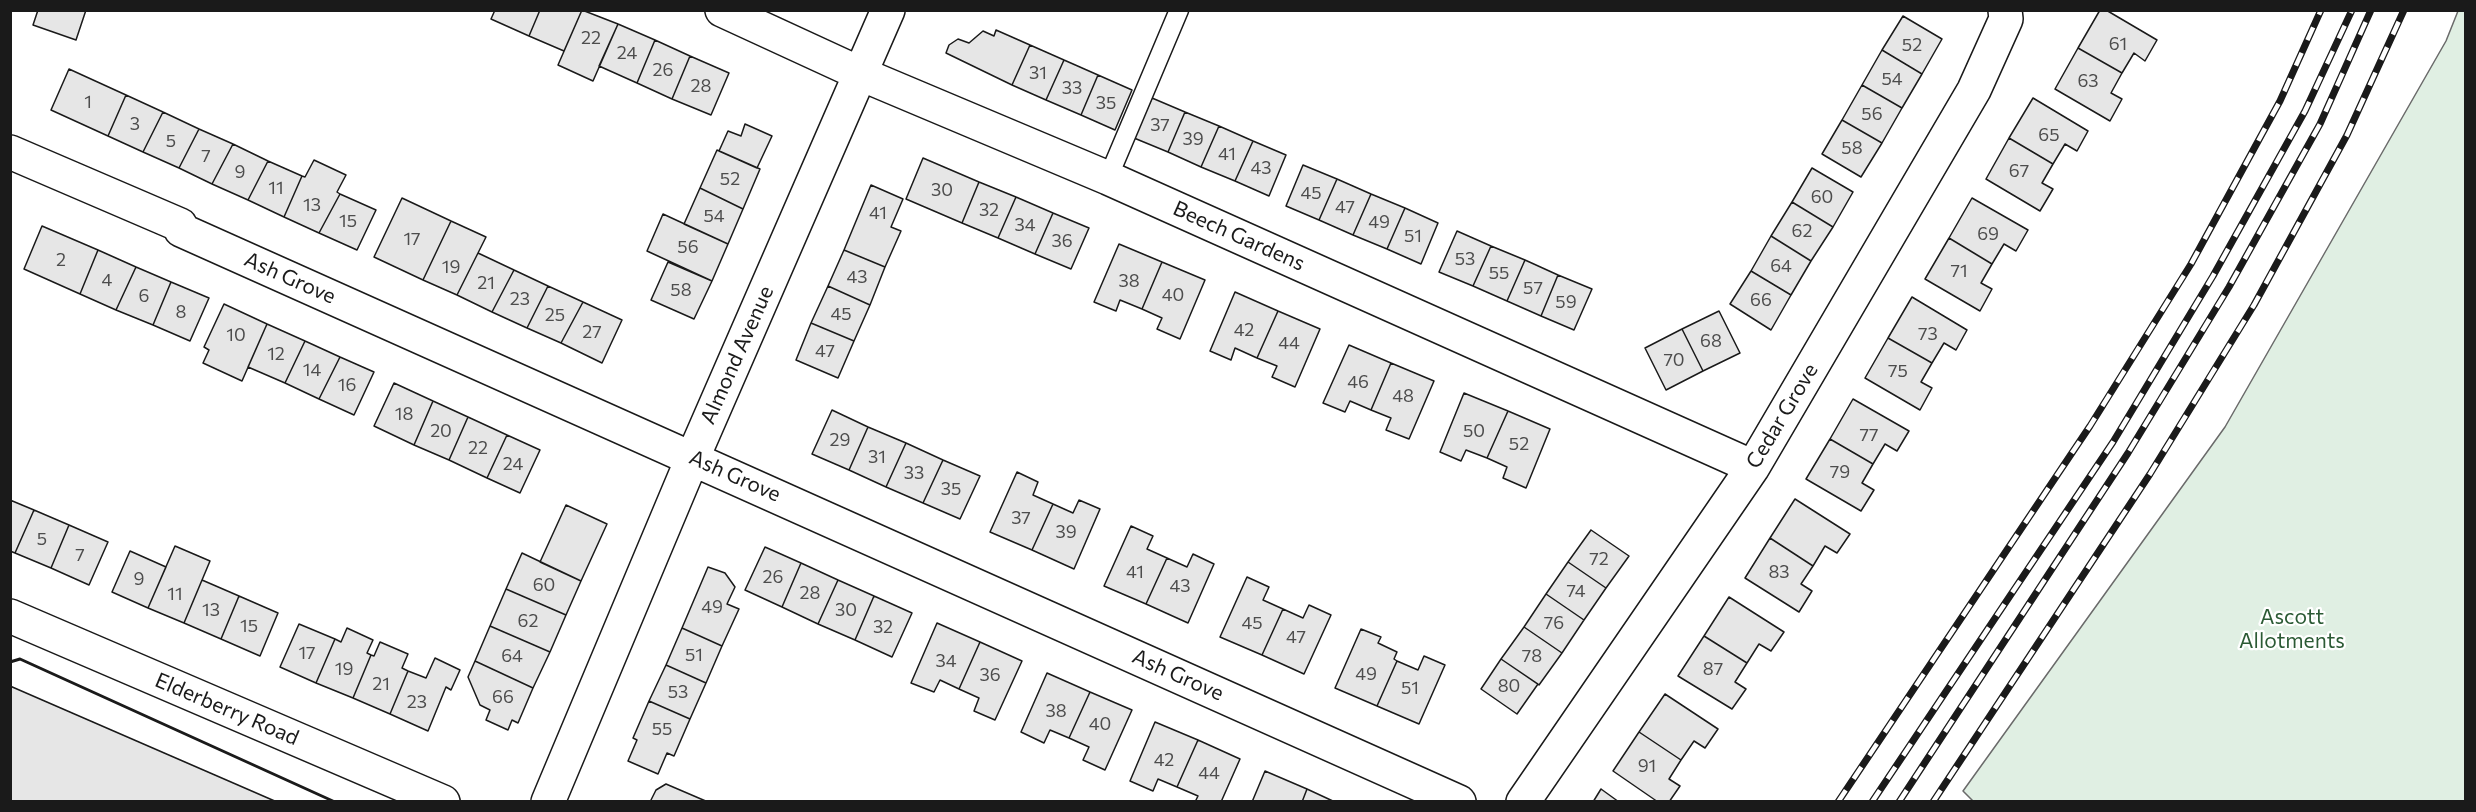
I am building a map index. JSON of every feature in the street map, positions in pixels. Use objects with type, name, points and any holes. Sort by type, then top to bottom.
[{"type":"street","name":"Beech Gardens","points":[[722,10],[861,74],[1108,178],[1753,467]]},
{"type":"street","name":"Almond Avenue","points":[[548,801],[693,457],[888,10]]},
{"type":"street","name":"Cedar Grove","points":[[1523,801],[1753,467],[1974,90],[2006,19],[2005,10]]},
{"type":"street","name":"Ash Grove","points":[[10,152],[180,225],[181,230],[192,235],[1459,801]]},
{"type":"street","name":"Elderberry Road","points":[[10,616],[443,801]]},
{"type":"lane","points":[[1108,178],[1179,10]]},
{"type":"green space","name":"Ascott Allotments","points":[[2458,11],[2466,11],[2465,801],[1973,801],[1963,791],[2225,427],[2446,41]]},
{"type":"building","points":[[38,10],[86,10],[76,40],[33,25]]},
{"type":"building","points":[[495,10],[540,10],[529,36],[491,19]]},
{"type":"building","points":[[540,10],[582,10],[564,51],[529,36]]},
{"type":"building","points":[[582,10],[618,24],[593,81],[558,65]]},
{"type":"building","points":[[2100,10],[2106,10],[2157,40],[2145,61],[2134,53],[2122,73],[2078,48]]},
{"type":"building","points":[[1903,16],[1942,39],[1922,74],[1882,50]]},
{"type":"building","points":[[618,24],[655,40],[637,83],[599,66]]},
{"type":"building","points":[[996,30],[1030,45],[1012,85],[946,53],[949,45],[958,39],[969,43],[983,31],[994,36]]},
{"type":"building","points":[[655,40],[690,56],[672,99],[637,83]]},
{"type":"building","points":[[1030,45],[1064,60],[1046,100],[1012,85]]},
{"type":"building","points":[[2078,48],[2122,73],[2111,93],[2122,99],[2110,121],[2055,89]]},
{"type":"building","points":[[1882,50],[1922,74],[1902,108],[1862,85]]},
{"type":"building","points":[[690,56],[729,73],[711,115],[672,99]]},
{"type":"building","points":[[1064,60],[1098,75],[1081,115],[1046,100]]},
{"type":"building","points":[[69,69],[126,95],[108,136],[51,110]]},
{"type":"building","points":[[1098,75],[1132,90],[1115,130],[1081,115]]},
{"type":"building","points":[[1862,85],[1902,108],[1882,143],[1842,120]]},
{"type":"building","points":[[126,95],[163,112],[143,152],[108,136]]},
{"type":"building","points":[[1152,98],[1185,112],[1168,152],[1134,138]]},
{"type":"building","points":[[2033,98],[2088,131],[2077,151],[2065,144],[2053,164],[2009,138]]},
{"type":"building","points":[[163,112],[199,129],[179,168],[143,152]]},
{"type":"building","points":[[1185,112],[1219,126],[1201,167],[1168,152]]},
{"type":"building","points":[[1842,120],[1882,143],[1861,177],[1822,154]]},
{"type":"building","points":[[745,124],[772,136],[757,168],[719,151],[728,131],[741,136]]},
{"type":"building","points":[[1219,126],[1253,141],[1235,181],[1201,167]]},
{"type":"building","points":[[199,129],[233,144],[212,184],[179,168]]},
{"type":"building","points":[[2009,138],[2053,164],[2042,183],[2053,189],[2040,211],[1986,179]]},
{"type":"building","points":[[1253,141],[1286,155],[1269,196],[1235,181]]},
{"type":"building","points":[[233,144],[268,161],[248,200],[212,184]]},
{"type":"building","points":[[717,150],[760,169],[743,209],[700,188]]},
{"type":"building","points":[[923,158],[979,182],[962,223],[906,199]]},
{"type":"building","points":[[314,160],[346,175],[337,192],[340,194],[319,233],[284,217],[302,176],[305,177]]},
{"type":"building","points":[[268,161],[302,176],[284,217],[248,200]]},
{"type":"building","points":[[1303,165],[1337,179],[1319,220],[1286,206]]},
{"type":"building","points":[[1812,168],[1853,192],[1833,227],[1792,202]]},
{"type":"building","points":[[1337,179],[1371,194],[1353,235],[1319,220]]},
{"type":"building","points":[[979,182],[1016,197],[998,238],[962,223]]},
{"type":"building","points":[[871,185],[903,199],[891,227],[901,231],[885,267],[844,250]]},
{"type":"building","points":[[700,188],[743,209],[728,244],[684,224]]},
{"type":"building","points":[[340,194],[376,210],[357,250],[319,233]]},
{"type":"building","points":[[1371,194],[1405,208],[1387,249],[1353,235]]},
{"type":"building","points":[[1016,197],[1053,213],[1035,254],[998,238]]},
{"type":"building","points":[[402,198],[451,221],[423,280],[374,257]]},
{"type":"building","points":[[1972,198],[2028,230],[2016,251],[2004,244],[1992,264],[1949,238]]},
{"type":"building","points":[[1792,202],[1833,227],[1811,261],[1771,236]]},
{"type":"building","points":[[1405,208],[1438,223],[1421,264],[1387,249]]},
{"type":"building","points":[[1053,213],[1089,228],[1071,269],[1035,254]]},
{"type":"building","points":[[663,214],[728,244],[712,281],[647,251]]},
{"type":"building","points":[[451,221],[486,237],[457,295],[423,280]]},
{"type":"building","points":[[42,226],[98,250],[80,294],[24,269]]},
{"type":"building","points":[[1457,231],[1491,246],[1473,286],[1439,272]]},
{"type":"building","points":[[1771,236],[1811,261],[1791,295],[1751,271]]},
{"type":"building","points":[[1949,238],[1992,264],[1981,283],[1992,289],[1980,311],[1925,279]]},
{"type":"building","points":[[1119,244],[1162,262],[1142,309],[1120,300],[1116,311],[1094,302]]},
{"type":"building","points":[[1491,246],[1525,260],[1507,301],[1473,286]]},
{"type":"building","points":[[98,250],[136,267],[116,310],[80,294]]},
{"type":"building","points":[[844,250],[885,267],[870,305],[828,286]]},
{"type":"building","points":[[478,253],[514,270],[492,312],[457,295]]},
{"type":"building","points":[[1525,260],[1558,275],[1541,316],[1507,301]]},
{"type":"building","points":[[668,262],[712,281],[694,319],[651,300]]},
{"type":"building","points":[[1162,262],[1205,280],[1180,339],[1157,329],[1162,318],[1142,309]]},
{"type":"building","points":[[136,267],[171,282],[153,325],[116,310]]},
{"type":"building","points":[[514,270],[548,286],[527,328],[492,312]]},
{"type":"building","points":[[1751,271],[1791,295],[1771,330],[1730,304]]},
{"type":"building","points":[[1558,275],[1592,289],[1574,330],[1541,316]]},
{"type":"building","points":[[171,282],[209,298],[190,341],[153,325]]},
{"type":"building","points":[[548,286],[583,302],[561,343],[527,328]]},
{"type":"building","points":[[828,286],[870,305],[854,341],[811,323]]},
{"type":"building","points":[[1235,292],[1278,311],[1257,358],[1235,348],[1231,360],[1210,351]]},
{"type":"building","points":[[1912,297],[1967,330],[1956,350],[1944,343],[1932,363],[1888,338]]},
{"type":"building","points":[[583,302],[622,320],[602,363],[561,343]]},
{"type":"building","points":[[224,304],[267,324],[242,381],[203,363],[209,350],[204,347]]},
{"type":"building","points":[[1278,311],[1320,329],[1295,387],[1272,377],[1277,366],[1257,358]]},
{"type":"building","points":[[1719,311],[1740,353],[1703,371],[1682,329]]},
{"type":"building","points":[[811,323],[854,341],[838,378],[796,360]]},
{"type":"building","points":[[267,324],[305,341],[285,383],[248,367]]},
{"type":"building","points":[[1682,329],[1703,371],[1666,390],[1645,348]]},
{"type":"building","points":[[1888,338],[1932,363],[1921,382],[1932,388],[1920,410],[1865,378]]},
{"type":"building","points":[[305,341],[340,357],[319,399],[285,383]]},
{"type":"building","points":[[1349,345],[1391,363],[1371,410],[1350,401],[1345,412],[1323,403]]},
{"type":"building","points":[[340,357],[374,372],[354,415],[319,399]]},
{"type":"building","points":[[1391,363],[1434,381],[1409,439],[1386,430],[1391,418],[1371,410]]},
{"type":"building","points":[[394,383],[433,401],[414,445],[374,426]]},
{"type":"building","points":[[1464,393],[1508,411],[1487,458],[1466,450],[1461,461],[1440,452]]},
{"type":"building","points":[[1853,399],[1909,431],[1897,451],[1885,444],[1873,464],[1830,439]]},
{"type":"building","points":[[433,401],[468,417],[449,460],[414,445]]},
{"type":"building","points":[[832,410],[868,427],[849,470],[812,454]]},
{"type":"building","points":[[1508,411],[1550,429],[1526,488],[1503,478],[1507,467],[1487,458]]},
{"type":"building","points":[[468,417],[507,435],[487,478],[449,460]]},
{"type":"building","points":[[868,427],[906,443],[886,487],[849,470]]},
{"type":"building","points":[[507,435],[540,450],[520,493],[487,478]]},
{"type":"building","points":[[1830,439],[1873,464],[1862,483],[1874,490],[1861,511],[1806,479]]},
{"type":"building","points":[[906,443],[943,460],[923,503],[886,487]]},
{"type":"building","points":[[943,460],[980,476],[960,519],[923,503]]},
{"type":"building","points":[[1017,472],[1038,482],[1033,495],[1053,504],[1032,550],[990,532]]},
{"type":"building","points":[[1795,499],[1850,534],[1837,553],[1825,546],[1813,566],[1770,538]]},
{"type":"building","points":[[10,500],[34,510],[15,553],[10,551]]},
{"type":"building","points":[[1079,500],[1100,509],[1074,569],[1032,550],[1053,504],[1073,513]]},
{"type":"building","points":[[566,505],[607,524],[581,581],[540,562]]},
{"type":"building","points":[[34,510],[69,525],[51,568],[15,553]]},
{"type":"building","points":[[69,525],[108,542],[89,585],[51,568]]},
{"type":"building","points":[[1131,526],[1153,536],[1147,549],[1167,558],[1146,604],[1104,586]]},
{"type":"building","points":[[1591,530],[1629,556],[1606,588],[1568,562]]},
{"type":"building","points":[[1770,538],[1813,566],[1801,584],[1812,591],[1799,612],[1745,578]]},
{"type":"building","points":[[175,546],[210,561],[184,623],[148,608]]},
{"type":"building","points":[[765,547],[801,563],[782,607],[745,590]]},
{"type":"building","points":[[130,551],[166,567],[148,608],[112,592]]},
{"type":"building","points":[[522,553],[581,581],[566,615],[506,589]]},
{"type":"building","points":[[1193,554],[1214,564],[1188,623],[1146,604],[1167,558],[1187,567]]},
{"type":"building","points":[[1568,562],[1606,588],[1584,620],[1546,594]]},
{"type":"building","points":[[801,563],[838,580],[818,624],[782,607]]},
{"type":"building","points":[[708,567],[725,573],[735,587],[727,604],[739,609],[722,646],[682,628]]},
{"type":"building","points":[[1247,577],[1269,587],[1263,600],[1283,609],[1262,655],[1220,637]]},
{"type":"building","points":[[202,580],[239,596],[221,639],[184,623]]},
{"type":"building","points":[[838,580],[874,596],[855,640],[818,624]]},
{"type":"building","points":[[506,589],[566,615],[550,652],[490,626]]},
{"type":"building","points":[[1546,594],[1584,620],[1562,653],[1524,627]]},
{"type":"building","points":[[239,596],[278,613],[260,656],[221,639]]},
{"type":"building","points":[[874,596],[912,613],[892,657],[855,640]]},
{"type":"building","points":[[1729,597],[1784,632],[1771,651],[1759,644],[1747,663],[1704,636]]},
{"type":"building","points":[[1309,605],[1331,615],[1304,674],[1262,655],[1283,609],[1303,618]]},
{"type":"building","points":[[937,623],[980,642],[959,689],[940,680],[934,692],[911,683]]},
{"type":"building","points":[[299,624],[335,639],[316,683],[280,667]]},
{"type":"building","points":[[490,626],[550,652],[533,688],[475,661]]},
{"type":"building","points":[[1524,627],[1562,653],[1539,685],[1501,659]]},
{"type":"building","points":[[347,628],[373,640],[367,653],[371,655],[353,698],[316,683],[335,639],[341,642]]},
{"type":"building","points":[[682,628],[722,646],[706,683],[666,665]]},
{"type":"building","points":[[1361,629],[1381,637],[1378,643],[1397,652],[1394,659],[1397,661],[1377,706],[1335,688]]},
{"type":"building","points":[[1704,636],[1747,663],[1735,682],[1746,689],[1732,709],[1678,676]]},
{"type":"building","points":[[380,642],[408,654],[402,668],[408,671],[390,714],[353,698],[371,655],[374,656]]},
{"type":"building","points":[[980,642],[1022,661],[995,720],[974,711],[979,698],[959,689]]},
{"type":"building","points":[[1424,656],[1445,665],[1419,724],[1377,706],[1397,661],[1418,670]]},
{"type":"building","points":[[435,658],[460,670],[451,690],[446,687],[428,731],[390,714],[408,671],[426,678]]},
{"type":"building","points":[[1501,659],[1538,684],[1517,714],[1481,689]]},
{"type":"building","points":[[475,661],[533,688],[518,723],[512,720],[508,730],[486,720],[490,710],[480,705],[468,677]]},
{"type":"building","points":[[666,665],[706,683],[690,719],[649,701]]},
{"type":"building","points":[[1047,673],[1090,692],[1069,738],[1050,730],[1044,743],[1021,732]]},
{"type":"building","points":[[10,686],[277,802],[10,802]]},
{"type":"building","points":[[1090,692],[1132,710],[1105,770],[1083,760],[1089,747],[1069,738]]},
{"type":"building","points":[[1665,694],[1718,729],[1705,748],[1694,741],[1681,760],[1639,732]]},
{"type":"building","points":[[649,701],[690,719],[674,756],[667,753],[658,774],[628,761],[637,740],[633,738]]},
{"type":"building","points":[[1155,722],[1198,740],[1177,787],[1158,779],[1153,791],[1130,781]]},
{"type":"building","points":[[1639,732],[1681,760],[1669,779],[1680,786],[1669,802],[1658,802],[1613,771]]},
{"type":"building","points":[[1198,740],[1240,759],[1221,802],[1195,802],[1198,796],[1177,787]]},
{"type":"building","points":[[1265,771],[1307,789],[1302,802],[1252,802]]},
{"type":"building","points":[[666,784],[708,802],[650,802],[656,790]]},
{"type":"building","points":[[1307,789],[1335,802],[1302,802]]},
{"type":"building","points":[[1601,789],[1619,802],[1593,802]]},
{"type":"railway","points":[[1838,802],[2090,426],[2191,264],[2280,101],[2321,10]]},
{"type":"railway","points":[[1872,802],[2113,442],[2213,276],[2305,111],[2352,10]]},
{"type":"railway","points":[[1899,802],[2128,453],[2229,287],[2320,124],[2371,10]]},
{"type":"railway","points":[[1933,802],[2150,474],[2254,305],[2347,135],[2404,10]]},
{"type":"wall","points":[[10,662],[20,659],[335,802]]}]
